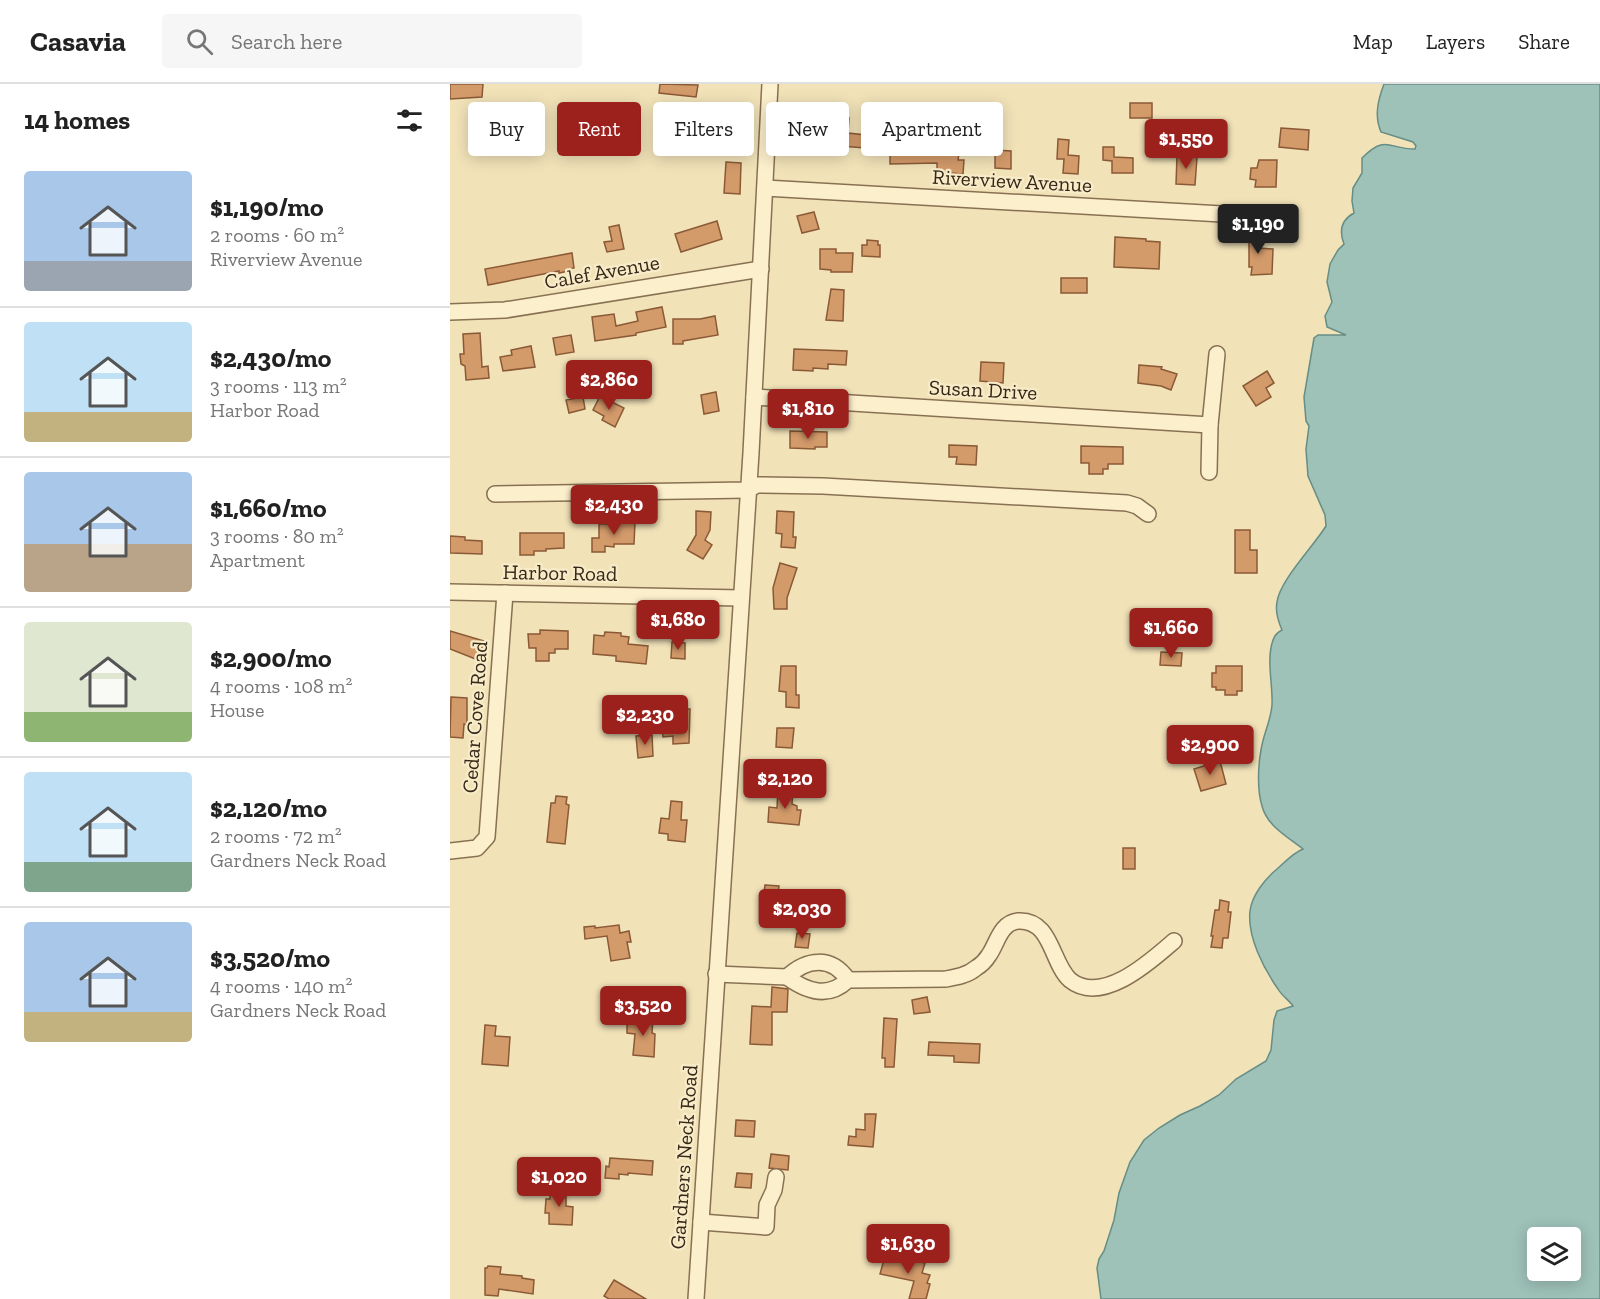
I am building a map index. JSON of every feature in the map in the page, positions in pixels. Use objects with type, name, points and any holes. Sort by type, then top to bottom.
[{"type":"street","name":"Gardners Neck Road","points":[[696,1299],[754,397],[770,84]]},
{"type":"street","name":"Riverview Avenue","points":[[765,188],[1257,216]]},
{"type":"street","name":"Calef Avenue","points":[[450,312],[505,310],[761,269]]},
{"type":"street","points":[[1209,472],[1210,425],[1217,354]]},
{"type":"street","name":"Susan Drive","points":[[754,397],[1210,425]]},
{"type":"street","points":[[495,494],[748,490],[757,485],[823,486],[1127,503],[1137,506],[1148,514]]},
{"type":"street","name":"Harbor Road","points":[[450,592],[741,598]]},
{"type":"street","name":"Cedar Cove Road","points":[[450,851],[477,848],[487,837],[505,593]]},
{"type":"street","points":[[716,974],[787,977],[802,988],[813,991],[832,989],[843,985],[848,980],[946,979],[960,976],[978,967],[990,955],[997,937],[1004,929],[1013,922],[1020,921],[1036,926],[1044,933],[1059,964],[1071,980],[1081,986],[1093,988],[1104,987],[1131,974],[1154,959],[1174,941]]},
{"type":"street","points":[[787,977],[798,967],[822,962],[837,968],[848,980]]},
{"type":"street","points":[[701,1222],[766,1227],[767,1205],[774,1190],[776,1177]]},
{"type":"water","points":[[1384,84],[1600,84],[1600,1299],[1101,1299],[1097,1268],[1099,1259],[1114,1220],[1119,1193],[1130,1162],[1144,1140],[1180,1115],[1219,1095],[1236,1079],[1266,1061],[1271,1050],[1277,1011],[1293,1006],[1280,991],[1262,962],[1251,931],[1250,911],[1253,899],[1264,882],[1289,858],[1303,849],[1268,819],[1259,793],[1259,763],[1272,705],[1271,648],[1275,636],[1282,630],[1276,609],[1279,593],[1290,574],[1326,526],[1325,515],[1308,476],[1306,449],[1309,426],[1306,421],[1304,397],[1314,338],[1318,335],[1346,335],[1327,327],[1325,316],[1332,302],[1327,282],[1330,264],[1344,244],[1342,230],[1344,222],[1354,213],[1353,188],[1362,173],[1362,158],[1377,146],[1387,144],[1415,149],[1416,146],[1413,142],[1381,132],[1377,114]]},
{"type":"building","points":[[450,84],[483,84],[482,97],[450,99]]},
{"type":"building","points":[[660,84],[698,85],[696,97],[659,93]]},
{"type":"building","points":[[1130,103],[1152,103],[1152,118],[1130,118]]},
{"type":"building","points":[[1281,128],[1309,130],[1308,150],[1279,147]]},
{"type":"building","points":[[1162,131],[1175,133],[1172,150],[1159,148]]},
{"type":"building","points":[[849,133],[861,134],[861,148],[849,147]]},
{"type":"building","points":[[1058,139],[1069,140],[1068,155],[1079,156],[1078,174],[1063,173],[1064,159],[1057,159]]},
{"type":"building","points":[[1103,147],[1114,147],[1114,157],[1133,158],[1133,173],[1112,173],[1112,161],[1103,160]]},
{"type":"building","points":[[1003,150],[1011,151],[1011,169],[995,168],[995,156],[1003,156]]},
{"type":"building","points":[[890,156],[959,156],[958,160],[964,160],[963,174],[937,172],[937,163],[890,164]]},
{"type":"building","points":[[1177,156],[1197,157],[1195,185],[1176,184]]},
{"type":"building","points":[[1259,160],[1277,160],[1276,187],[1255,187],[1256,180],[1250,179],[1251,168],[1257,168]]},
{"type":"building","points":[[726,162],[741,163],[740,194],[724,193]]},
{"type":"building","points":[[814,212],[819,229],[802,233],[797,216]]},
{"type":"building","points":[[717,221],[722,239],[681,252],[675,234]]},
{"type":"building","points":[[619,225],[624,249],[607,252],[604,242],[612,241],[609,227]]},
{"type":"building","points":[[1245,228],[1254,228],[1254,235],[1259,236],[1259,248],[1273,249],[1272,274],[1251,275],[1249,242],[1245,242]]},
{"type":"building","points":[[1115,237],[1160,242],[1159,269],[1114,267]]},
{"type":"building","points":[[867,240],[878,241],[880,257],[862,256],[862,245],[867,245]]},
{"type":"building","points":[[820,249],[836,249],[836,253],[853,253],[852,272],[831,272],[831,270],[820,269]]},
{"type":"building","points":[[572,253],[574,268],[569,271],[488,285],[485,269]]},
{"type":"building","points":[[1061,278],[1087,278],[1087,293],[1061,293]]},
{"type":"building","points":[[831,289],[844,290],[843,321],[826,320]]},
{"type":"building","points":[[662,307],[666,327],[636,333],[636,335],[595,341],[592,317],[614,314],[616,326],[638,321],[636,312]]},
{"type":"building","points":[[715,316],[718,335],[683,341],[683,344],[673,344],[673,319],[700,319]]},
{"type":"building","points":[[480,333],[482,367],[488,366],[489,378],[466,380],[465,366],[461,364],[460,354],[464,354],[463,334]]},
{"type":"building","points":[[571,335],[574,352],[556,355],[553,338]]},
{"type":"building","points":[[531,346],[535,367],[503,371],[500,357],[512,355],[511,350]]},
{"type":"building","points":[[794,349],[847,351],[846,365],[828,364],[828,369],[813,368],[813,371],[793,370]]},
{"type":"building","points":[[981,362],[1004,363],[1003,383],[980,381]]},
{"type":"building","points":[[1139,365],[1162,367],[1161,369],[1177,374],[1171,390],[1161,386],[1138,383]]},
{"type":"building","points":[[1267,371],[1274,383],[1266,388],[1271,397],[1256,406],[1243,386]]},
{"type":"building","points":[[716,392],[719,411],[704,414],[701,395]]},
{"type":"building","points":[[600,396],[624,408],[615,427],[602,420],[604,416],[593,410]]},
{"type":"building","points":[[583,397],[585,409],[569,413],[566,400]]},
{"type":"building","points":[[790,431],[827,432],[827,447],[790,448]]},
{"type":"building","points":[[949,445],[977,446],[976,465],[956,464],[957,457],[949,457]]},
{"type":"building","points":[[1081,446],[1123,447],[1123,464],[1108,464],[1108,469],[1103,469],[1103,474],[1089,474],[1089,463],[1081,463]]},
{"type":"building","points":[[696,511],[711,512],[710,530],[705,540],[712,545],[703,559],[687,550],[696,535]]},
{"type":"building","points":[[777,511],[794,512],[795,548],[781,547],[782,534],[776,533]]},
{"type":"building","points":[[616,521],[635,522],[634,544],[614,544],[614,547],[605,546],[605,552],[592,552],[592,538],[599,538],[599,524],[616,524]]},
{"type":"building","points":[[1235,530],[1250,530],[1250,550],[1257,550],[1257,573],[1235,573]]},
{"type":"building","points":[[520,533],[564,533],[564,548],[534,551],[534,555],[520,555]]},
{"type":"building","points":[[450,536],[482,541],[482,554],[450,553]]},
{"type":"building","points":[[780,563],[797,568],[787,598],[787,609],[774,609],[773,588]]},
{"type":"building","points":[[540,630],[568,631],[568,649],[555,649],[555,653],[549,653],[549,661],[536,661],[536,648],[529,648],[528,634],[540,634]]},
{"type":"building","points":[[450,631],[484,641],[478,660],[450,649]]},
{"type":"building","points":[[605,632],[621,633],[621,636],[629,637],[628,644],[648,646],[646,664],[616,661],[616,656],[593,654],[594,635],[604,636]]},
{"type":"building","points":[[672,642],[685,643],[685,659],[671,658]]},
{"type":"building","points":[[1161,652],[1182,653],[1181,666],[1160,665]]},
{"type":"building","points":[[781,666],[796,666],[796,695],[799,695],[799,708],[786,707],[786,692],[779,691]]},
{"type":"building","points":[[1216,666],[1242,666],[1242,691],[1237,691],[1237,695],[1225,695],[1225,690],[1216,690],[1216,687],[1212,687],[1212,673],[1216,673]]},
{"type":"building","points":[[451,697],[467,698],[467,725],[464,724],[463,738],[450,737]]},
{"type":"building","points":[[677,709],[690,709],[689,743],[673,744],[673,736],[663,737],[662,724],[678,723]]},
{"type":"building","points":[[777,728],[794,728],[792,748],[776,747]]},
{"type":"building","points":[[652,735],[653,756],[638,758],[636,736]]},
{"type":"building","points":[[1220,761],[1226,784],[1201,791],[1194,769]]},
{"type":"building","points":[[778,789],[793,790],[792,804],[797,806],[797,810],[801,810],[799,825],[768,822],[769,807],[777,808]]},
{"type":"building","points":[[556,796],[567,797],[566,804],[569,805],[565,844],[547,842],[551,803],[555,803]]},
{"type":"building","points":[[671,801],[682,802],[681,820],[687,820],[685,842],[668,840],[668,834],[659,833],[661,818],[669,819]]},
{"type":"building","points":[[1123,848],[1135,848],[1135,869],[1123,869]]},
{"type":"building","points":[[765,885],[779,886],[776,911],[762,909]]},
{"type":"building","points":[[1220,900],[1229,902],[1228,912],[1231,912],[1228,938],[1223,938],[1222,948],[1211,947],[1215,910],[1219,910]]},
{"type":"building","points":[[619,925],[620,933],[629,931],[631,942],[627,942],[630,958],[611,961],[607,936],[585,939],[584,927]]},
{"type":"building","points":[[797,933],[810,934],[808,948],[795,947]]},
{"type":"building","points":[[772,987],[788,989],[787,1012],[772,1012],[772,1045],[750,1044],[752,1006],[771,1007]]},
{"type":"building","points":[[927,997],[930,1012],[914,1014],[912,1000]]},
{"type":"building","points":[[638,1017],[653,1018],[654,1057],[633,1055],[635,1034],[627,1033],[627,1021],[638,1021]]},
{"type":"building","points":[[884,1018],[897,1019],[894,1067],[885,1067],[885,1058],[882,1058]]},
{"type":"building","points":[[485,1025],[496,1026],[495,1036],[510,1037],[508,1066],[482,1064]]},
{"type":"building","points":[[929,1042],[980,1044],[979,1063],[954,1062],[954,1056],[928,1055]]},
{"type":"building","points":[[865,1114],[876,1114],[873,1147],[848,1145],[849,1136],[856,1137],[856,1129],[865,1130]]},
{"type":"building","points":[[736,1120],[755,1121],[754,1137],[735,1136]]},
{"type":"building","points":[[771,1154],[789,1156],[788,1170],[769,1168]]},
{"type":"building","points":[[610,1158],[653,1161],[652,1175],[628,1173],[628,1175],[619,1174],[619,1179],[605,1178],[606,1166],[609,1167]]},
{"type":"building","points":[[737,1173],[752,1174],[751,1188],[735,1187]]},
{"type":"building","points":[[550,1189],[566,1190],[566,1206],[573,1207],[572,1225],[549,1224],[549,1213],[545,1213],[546,1199],[550,1199]]},
{"type":"building","points":[[885,1256],[925,1263],[922,1273],[930,1275],[926,1299],[909,1299],[914,1281],[880,1274]]},
{"type":"building","points":[[488,1266],[501,1267],[500,1274],[522,1276],[522,1278],[534,1280],[533,1294],[499,1289],[498,1296],[485,1295],[485,1268]]},
{"type":"building","points":[[614,1280],[646,1299],[609,1299],[604,1296]]}]
